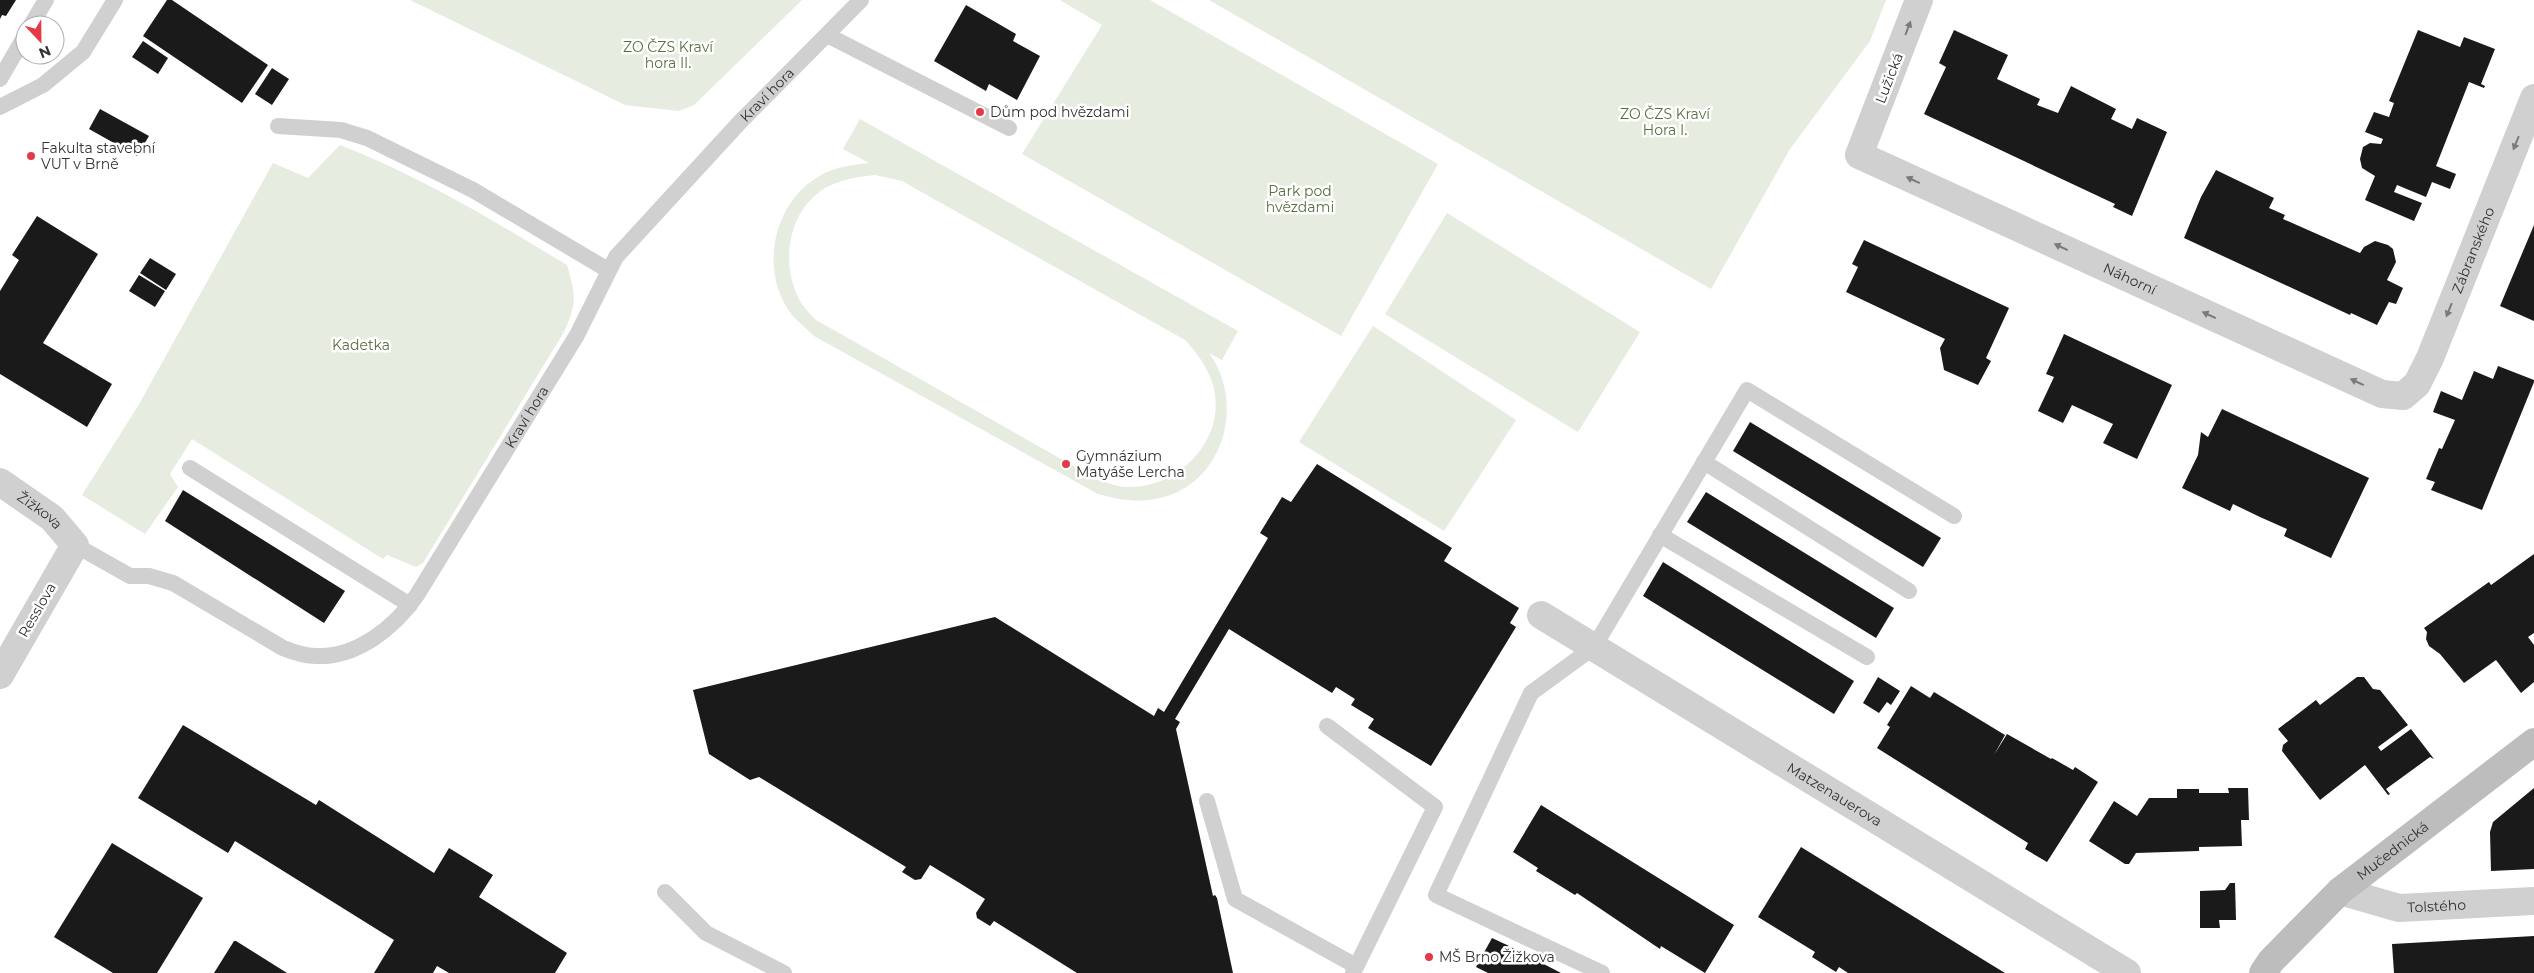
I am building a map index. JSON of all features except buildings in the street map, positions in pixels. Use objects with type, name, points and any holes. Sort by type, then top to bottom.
[{"type":"street","name":"Lužická","points":[[1859,155],[1919,0]]},
{"type":"street","name":"Zábranského","points":[[2403,396],[2417,384],[2430,358],[2534,98]]},
{"type":"street","name":"Náhorní","points":[[1859,155],[2382,394],[2403,396]]},
{"type":"street","name":"Žižkova","points":[[0,482],[52,518],[74,545]]},
{"type":"street","name":"Resslova","points":[[0,675],[74,545]]},
{"type":"street","name":"Matzenauerova","points":[[1541,615],[2127,973]]},
{"type":"street","name":"Mučednická","points":[[2262,973],[2271,961],[2340,891],[2534,742]]},
{"type":"street","name":"Tolstého","points":[[2340,891],[2399,908],[2534,901]]},
{"type":"lane","points":[[37,15],[46,0]]},
{"type":"lane","points":[[0,108],[43,85],[84,52],[114,0]]},
{"type":"lane","name":"Kraví hora","points":[[74,545],[130,576],[149,576],[173,582],[282,648],[316,656],[334,654],[361,645],[385,631],[410,605],[576,335],[616,257],[712,156],[740,122],[861,0]]},
{"type":"lane","points":[[826,35],[1009,128]]},
{"type":"lane","points":[[0,79],[15,53]]},
{"type":"lane","points":[[278,126],[341,130],[367,138],[473,190],[608,270]]},
{"type":"lane","points":[[1602,973],[1436,895],[1531,693],[1594,647],[1747,390],[1954,516]]},
{"type":"lane","points":[[1704,462],[1909,591]]},
{"type":"lane","points":[[190,468],[410,605]]},
{"type":"lane","points":[[1660,535],[1867,657]]},
{"type":"lane","points":[[1207,801],[1236,899],[1354,970],[1435,806],[1327,726]]},
{"type":"lane","points":[[665,892],[706,933],[784,973]]},
{"type":"green space","name":"ZO ČZS Kraví hora II.","points":[[410,0],[802,0],[694,105],[679,111],[625,105]]},
{"type":"green space","name":"Park pod hvězdami","points":[[1060,0],[1150,0],[1438,164],[1341,336],[1022,154],[1102,25]]},
{"type":"green space","name":"ZO ČZS Kraví Hora I.","points":[[1209,0],[1886,0],[1870,41],[1790,149],[1711,289]]},
{"type":"green space","points":[[860,119],[1238,331],[1222,360],[1209,353],[1220,374],[1226,396],[1226,419],[1221,441],[1212,462],[1197,479],[1178,492],[1155,499],[1119,499],[1098,494],[814,336],[800,323],[792,315],[782,298],[776,280],[775,240],[781,221],[790,204],[802,189],[830,171],[869,163],[843,149]],"holes":[[[875,175],[902,181],[1185,340],[1207,370],[1212,382],[1216,402],[1214,421],[1207,439],[1196,456],[1182,469],[1165,479],[1147,485],[1124,487],[1100,481],[816,320],[799,299],[790,269],[791,237],[796,222],[804,209],[814,197],[827,187],[844,180]]]},
{"type":"green space","name":"Kadetka","points":[[340,145],[428,185],[567,265],[574,299],[564,332],[423,563],[416,567],[387,555],[383,559],[192,439],[170,474],[178,487],[145,534],[82,495],[138,406],[273,163],[308,178]]},
{"type":"green space","points":[[1447,213],[1640,332],[1578,432],[1385,314]]},
{"type":"green space","points":[[1373,326],[1516,420],[1444,531],[1299,442]]},
{"type":"place","name":"Dům pod hvězdami","points":[[980,112]]},
{"type":"place","name":"Fakulta stavební VUT v Brně","points":[[31,156]]},
{"type":"place","name":"Gymnázium Matyáše Lercha","points":[[1066,464]]},
{"type":"place","name":"MŠ Brno Žižkova","points":[[1429,957]]}]
